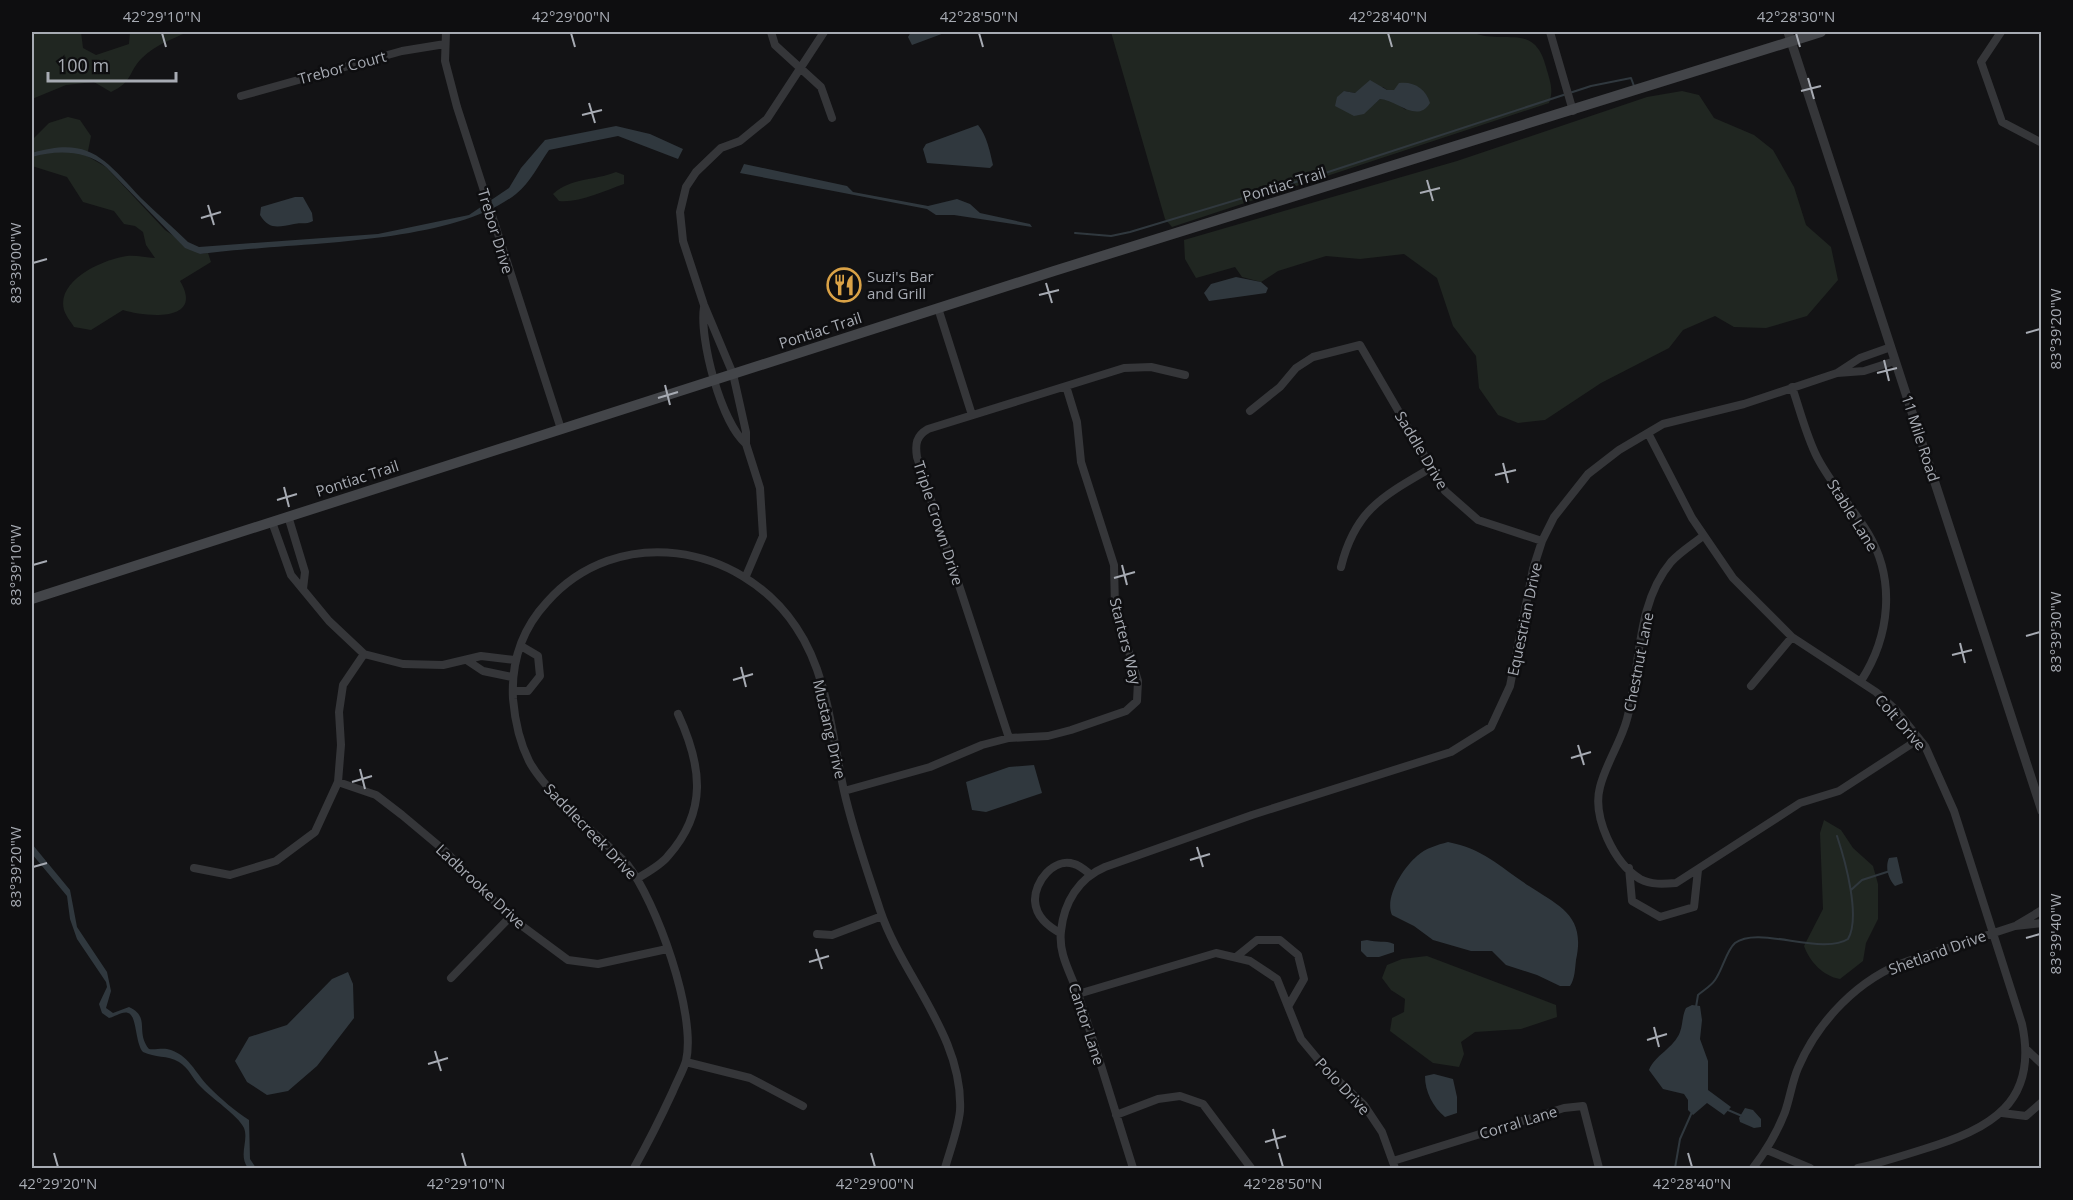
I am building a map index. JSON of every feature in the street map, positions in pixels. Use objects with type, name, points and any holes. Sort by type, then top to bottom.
[{"type":"main road","name":"Pontiac Trail","points":[[32,599],[938,308],[1574,111],[1790,36],[1821,32]]},
{"type":"street","name":"Trebor Drive","points":[[446,32],[445,61],[485,196],[561,429]]},
{"type":"street","points":[[771,32],[775,45],[821,87],[832,118]]},
{"type":"street","points":[[746,576],[763,536],[764,510],[760,488],[746,444],[746,432],[733,374],[704,305],[680,228],[680,212],[686,187],[708,159],[721,148],[740,141],[767,119],[798,68],[824,32]]},
{"type":"street","points":[[1550,32],[1574,111]]},
{"type":"street","points":[[2001,32],[1981,62],[2002,123],[2042,143]]},
{"type":"street","name":"11 Mile Road","points":[[1790,36],[2041,806]]},
{"type":"street","name":"Trebor Court","points":[[241,96],[402,51],[445,44]]},
{"type":"street","points":[[704,305],[702,321],[715,379],[735,435],[746,444]]},
{"type":"street","points":[[938,308],[972,415]]},
{"type":"street","name":"Saddle Drive","points":[[1250,411],[1280,387],[1296,368],[1313,357],[1334,349],[1360,345],[1444,491],[1478,520],[1542,541]]},
{"type":"street","name":"Equestrian Drive","points":[[1837,373],[1860,358],[1891,348]]},
{"type":"street","name":"Equestrian Drive","points":[[1090,874],[1252,815],[1451,752],[1491,727],[1510,686],[1533,568],[1542,541],[1554,517],[1588,474],[1619,450],[1663,424],[1744,404],[1837,373],[1864,371],[1895,361]]},
{"type":"street","name":"Triple Crown Drive","points":[[1009,738],[916,448],[923,432],[1124,368],[1151,367],[1185,375]]},
{"type":"street","name":"Starters Way","points":[[844,791],[930,767],[982,745],[1009,738],[1048,736],[1071,730],[1126,711],[1137,701],[1138,681],[1115,607],[1114,565],[1081,462],[1077,422],[1066,386]]},
{"type":"street","name":"Stable Lane","points":[[1792,387],[1816,456],[1867,531],[1877,550],[1884,573],[1885,625],[1874,660],[1861,681]]},
{"type":"street","name":"Colt Drive","points":[[1648,433],[1703,536],[1733,578],[1792,637],[1861,681],[1896,711],[1919,739],[1940,775],[1954,811],[2022,1024],[2027,1050],[2024,1076],[2014,1098],[2002,1113],[1989,1123],[1959,1138],[1858,1168]]},
{"type":"street","points":[[1341,567],[1346,546],[1358,522],[1383,496],[1431,468]]},
{"type":"street","points":[[288,516],[305,572],[303,589]]},
{"type":"street","points":[[272,522],[291,575],[329,621],[364,654],[403,664],[443,665],[468,661],[481,656],[515,660]]},
{"type":"street","name":"Chestnut Lane","points":[[1703,536],[1672,561],[1657,583],[1645,621],[1627,720],[1599,790],[1600,815],[1610,844],[1629,868],[1641,879],[1658,884],[1676,883],[1800,803],[1839,791],[1919,739]]},
{"type":"street","name":"Mustang Drive","points":[[515,660],[531,620],[553,595],[577,574],[604,562],[631,554],[677,552],[712,560],[746,576],[794,623],[813,654],[844,791],[882,916],[942,1033],[959,1084],[960,1114],[945,1168]]},
{"type":"street","points":[[1751,686],[1792,637]]},
{"type":"street","points":[[513,691],[528,691],[540,676],[538,656],[521,646]]},
{"type":"street","points":[[194,868],[230,875],[276,861],[315,832],[338,782],[341,745],[339,712],[343,685],[364,654]]},
{"type":"street","name":"Saddlecreek Drive","points":[[515,660],[512,677],[519,739],[531,765],[546,785],[627,864],[638,878],[667,949],[687,1014],[686,1062],[657,1127],[634,1168]]},
{"type":"street","points":[[468,661],[483,671],[512,677]]},
{"type":"street","points":[[638,878],[667,858],[693,821],[698,788],[689,738],[678,714]]},
{"type":"street","name":"Ladbrooke Drive","points":[[338,782],[376,795],[402,815],[445,851],[510,917],[568,960],[598,964],[667,949]]},
{"type":"street","points":[[1062,862],[1074,864],[1090,874],[1079,885],[1066,909],[1060,933],[1046,924],[1038,912],[1035,900],[1038,887],[1051,867],[1062,862]]},
{"type":"street","points":[[1629,868],[1632,901],[1660,917],[1694,907],[1698,870]]},
{"type":"street","name":"Shetland Drive","points":[[2015,926],[2042,910]]},
{"type":"street","points":[[817,934],[832,935],[882,916]]},
{"type":"street","points":[[451,978],[510,917]]},
{"type":"street","name":"Shetland Drive","points":[[1753,1168],[1767,1150],[1785,1112],[1798,1068],[1820,1031],[1838,1009],[1861,987],[1890,968],[1993,932],[2015,926],[2042,923]]},
{"type":"street","name":"Cantor Lane","points":[[1060,933],[1064,961],[1078,994],[1133,1168]]},
{"type":"street","points":[[1236,957],[1257,940],[1280,940],[1298,955],[1304,979],[1290,1005]]},
{"type":"street","name":"Polo Drive","points":[[1078,994],[1216,953],[1250,961],[1277,980],[1290,1005],[1301,1039],[1326,1070],[1364,1105],[1382,1132],[1394,1165]]},
{"type":"street","points":[[2027,1050],[2042,1064]]},
{"type":"street","points":[[686,1062],[750,1078],[803,1106]]},
{"type":"street","points":[[1116,1115],[1158,1098],[1180,1096],[1203,1104],[1251,1168]]},
{"type":"street","points":[[2002,1113],[2026,1116],[2042,1102]]},
{"type":"street","name":"Corral Lane","points":[[1394,1165],[1564,1108],[1583,1106],[1599,1168]]},
{"type":"street","points":[[1767,1150],[1792,1163],[1810,1168]]},
{"type":"shaded area","points":[[32,32],[81,32],[83,48],[96,55],[129,44],[130,32],[188,32],[152,49],[138,63],[127,81],[111,92],[94,82],[66,85],[32,99]]},
{"type":"shaded area","points":[[911,32],[947,32],[912,45],[908,37]]},
{"type":"shaded area","points":[[1111,32],[1471,32],[1483,36],[1526,39],[1534,44],[1541,53],[1551,85],[1549,103],[1172,227],[1165,219]],"holes":[[[1383,87],[1387,90],[1394,90],[1406,110],[1391,100],[1380,99],[1372,106],[1344,91],[1355,93]]]},
{"type":"shaded area","points":[[1370,80],[1387,90],[1394,90],[1399,83],[1410,83],[1419,87],[1426,94],[1430,103],[1425,109],[1413,111],[1380,99],[1364,114],[1354,116],[1335,106],[1337,97],[1344,91],[1355,93]]},
{"type":"shaded area","points":[[1682,91],[1699,95],[1714,118],[1754,135],[1773,150],[1794,187],[1806,225],[1831,247],[1838,280],[1807,316],[1766,328],[1734,327],[1715,316],[1683,330],[1669,348],[1601,383],[1545,420],[1518,423],[1498,415],[1479,388],[1476,356],[1453,326],[1437,278],[1404,254],[1360,259],[1326,256],[1278,271],[1261,282],[1242,277],[1235,267],[1196,278],[1185,259],[1184,240],[1457,161],[1647,97]]},
{"type":"shaded area","points":[[68,117],[80,120],[91,136],[87,156],[106,167],[165,230],[200,254],[208,253],[211,262],[180,281],[186,295],[185,304],[179,310],[157,315],[123,310],[91,330],[74,327],[66,314],[63,299],[67,289],[95,266],[130,256],[155,258],[146,245],[143,232],[135,226],[124,224],[114,211],[83,202],[67,177],[32,166],[32,140],[49,123]]},
{"type":"shaded area","points":[[978,125],[984,134],[989,150],[993,165],[990,168],[927,163],[923,149],[926,144]]},
{"type":"shaded area","points":[[616,126],[650,134],[683,149],[678,159],[618,136],[549,150],[530,179],[516,194],[486,211],[450,224],[365,239],[200,254],[185,248],[98,161],[70,153],[51,153],[32,157],[32,153],[68,147],[94,154],[117,172],[188,242],[199,247],[378,234],[469,215],[509,188],[521,168],[545,140]]},
{"type":"shaded area","points":[[744,164],[847,186],[853,192],[928,206],[957,199],[970,204],[980,213],[1030,224],[1032,227],[954,215],[936,215],[927,209],[740,173]]},
{"type":"shaded area","points":[[616,172],[624,175],[624,184],[600,193],[567,201],[559,201],[553,194],[575,182]]},
{"type":"shaded area","points":[[295,197],[303,197],[312,213],[313,221],[274,226],[263,220],[260,215],[261,207]]},
{"type":"shaded area","points":[[1236,277],[1261,282],[1268,288],[1266,293],[1209,301],[1204,293],[1211,284]]},
{"type":"shaded area","points":[[1034,765],[1042,793],[986,812],[972,810],[966,782],[1009,767]]},
{"type":"shaded area","points":[[1824,820],[1841,830],[1853,848],[1873,866],[1878,884],[1878,919],[1866,943],[1863,961],[1840,979],[1828,975],[1818,967],[1804,946],[1823,909],[1820,833]]},
{"type":"shaded area","points":[[1448,842],[1482,854],[1560,906],[1568,914],[1577,932],[1578,945],[1574,977],[1570,986],[1560,986],[1537,975],[1506,965],[1492,951],[1471,951],[1433,940],[1414,926],[1392,915],[1390,908],[1393,891],[1406,867],[1424,851]]},
{"type":"shaded area","points":[[32,844],[70,890],[77,927],[107,972],[111,991],[106,1008],[113,1013],[129,1007],[136,1011],[141,1020],[145,1043],[149,1049],[167,1049],[181,1055],[204,1082],[233,1109],[249,1120],[250,1159],[256,1168],[248,1168],[245,1163],[245,1133],[241,1123],[200,1086],[182,1064],[170,1058],[143,1052],[131,1015],[123,1013],[109,1018],[102,1013],[99,1004],[107,987],[106,982],[77,939],[70,919],[67,896],[32,854]]},
{"type":"shaded area","points":[[1897,857],[1903,883],[1895,886],[1889,876],[1887,865],[1889,858]]},
{"type":"shaded area","points":[[1361,941],[1394,944],[1394,952],[1379,957],[1367,957],[1361,951]]},
{"type":"shaded area","points":[[1427,956],[1556,1005],[1557,1017],[1521,1029],[1475,1032],[1461,1042],[1464,1054],[1459,1067],[1433,1063],[1390,1031],[1392,1018],[1404,1012],[1405,999],[1391,990],[1382,978],[1387,965],[1402,959]]},
{"type":"shaded area","points":[[348,972],[353,984],[354,1018],[317,1066],[288,1091],[267,1095],[247,1082],[235,1061],[249,1037],[287,1025],[332,979]]},
{"type":"shaded area","points":[[1692,1005],[1700,1006],[1702,1020],[1700,1039],[1708,1061],[1708,1090],[1731,1107],[1724,1115],[1707,1103],[1693,1115],[1688,1110],[1688,1100],[1684,1094],[1663,1089],[1649,1070],[1677,1038],[1686,1008]]},
{"type":"shaded area","points":[[1434,1074],[1453,1079],[1457,1097],[1457,1113],[1445,1117],[1433,1104],[1426,1088],[1425,1076]]},
{"type":"shaded area","points":[[1745,1108],[1753,1110],[1761,1119],[1761,1127],[1754,1128],[1740,1122],[1739,1118]]},
{"type":"waterway","points":[[1075,233],[1111,236],[1130,232],[1319,175],[1591,86],[1631,78],[1634,86]]},
{"type":"waterway","points":[[1696,1007],[1698,995],[1715,980],[1729,951],[1735,943],[1745,938],[1774,938],[1823,944],[1848,939],[1852,929],[1852,903],[1837,836]]},
{"type":"waterway","points":[[1851,890],[1862,880],[1890,871]]},
{"type":"waterway","points":[[1728,1110],[1742,1116]]},
{"type":"waterway","points":[[1675,1168],[1680,1139],[1692,1112]]},
{"type":"place","name":"Suzi's Bar and Grill","points":[[844,285]]}]
